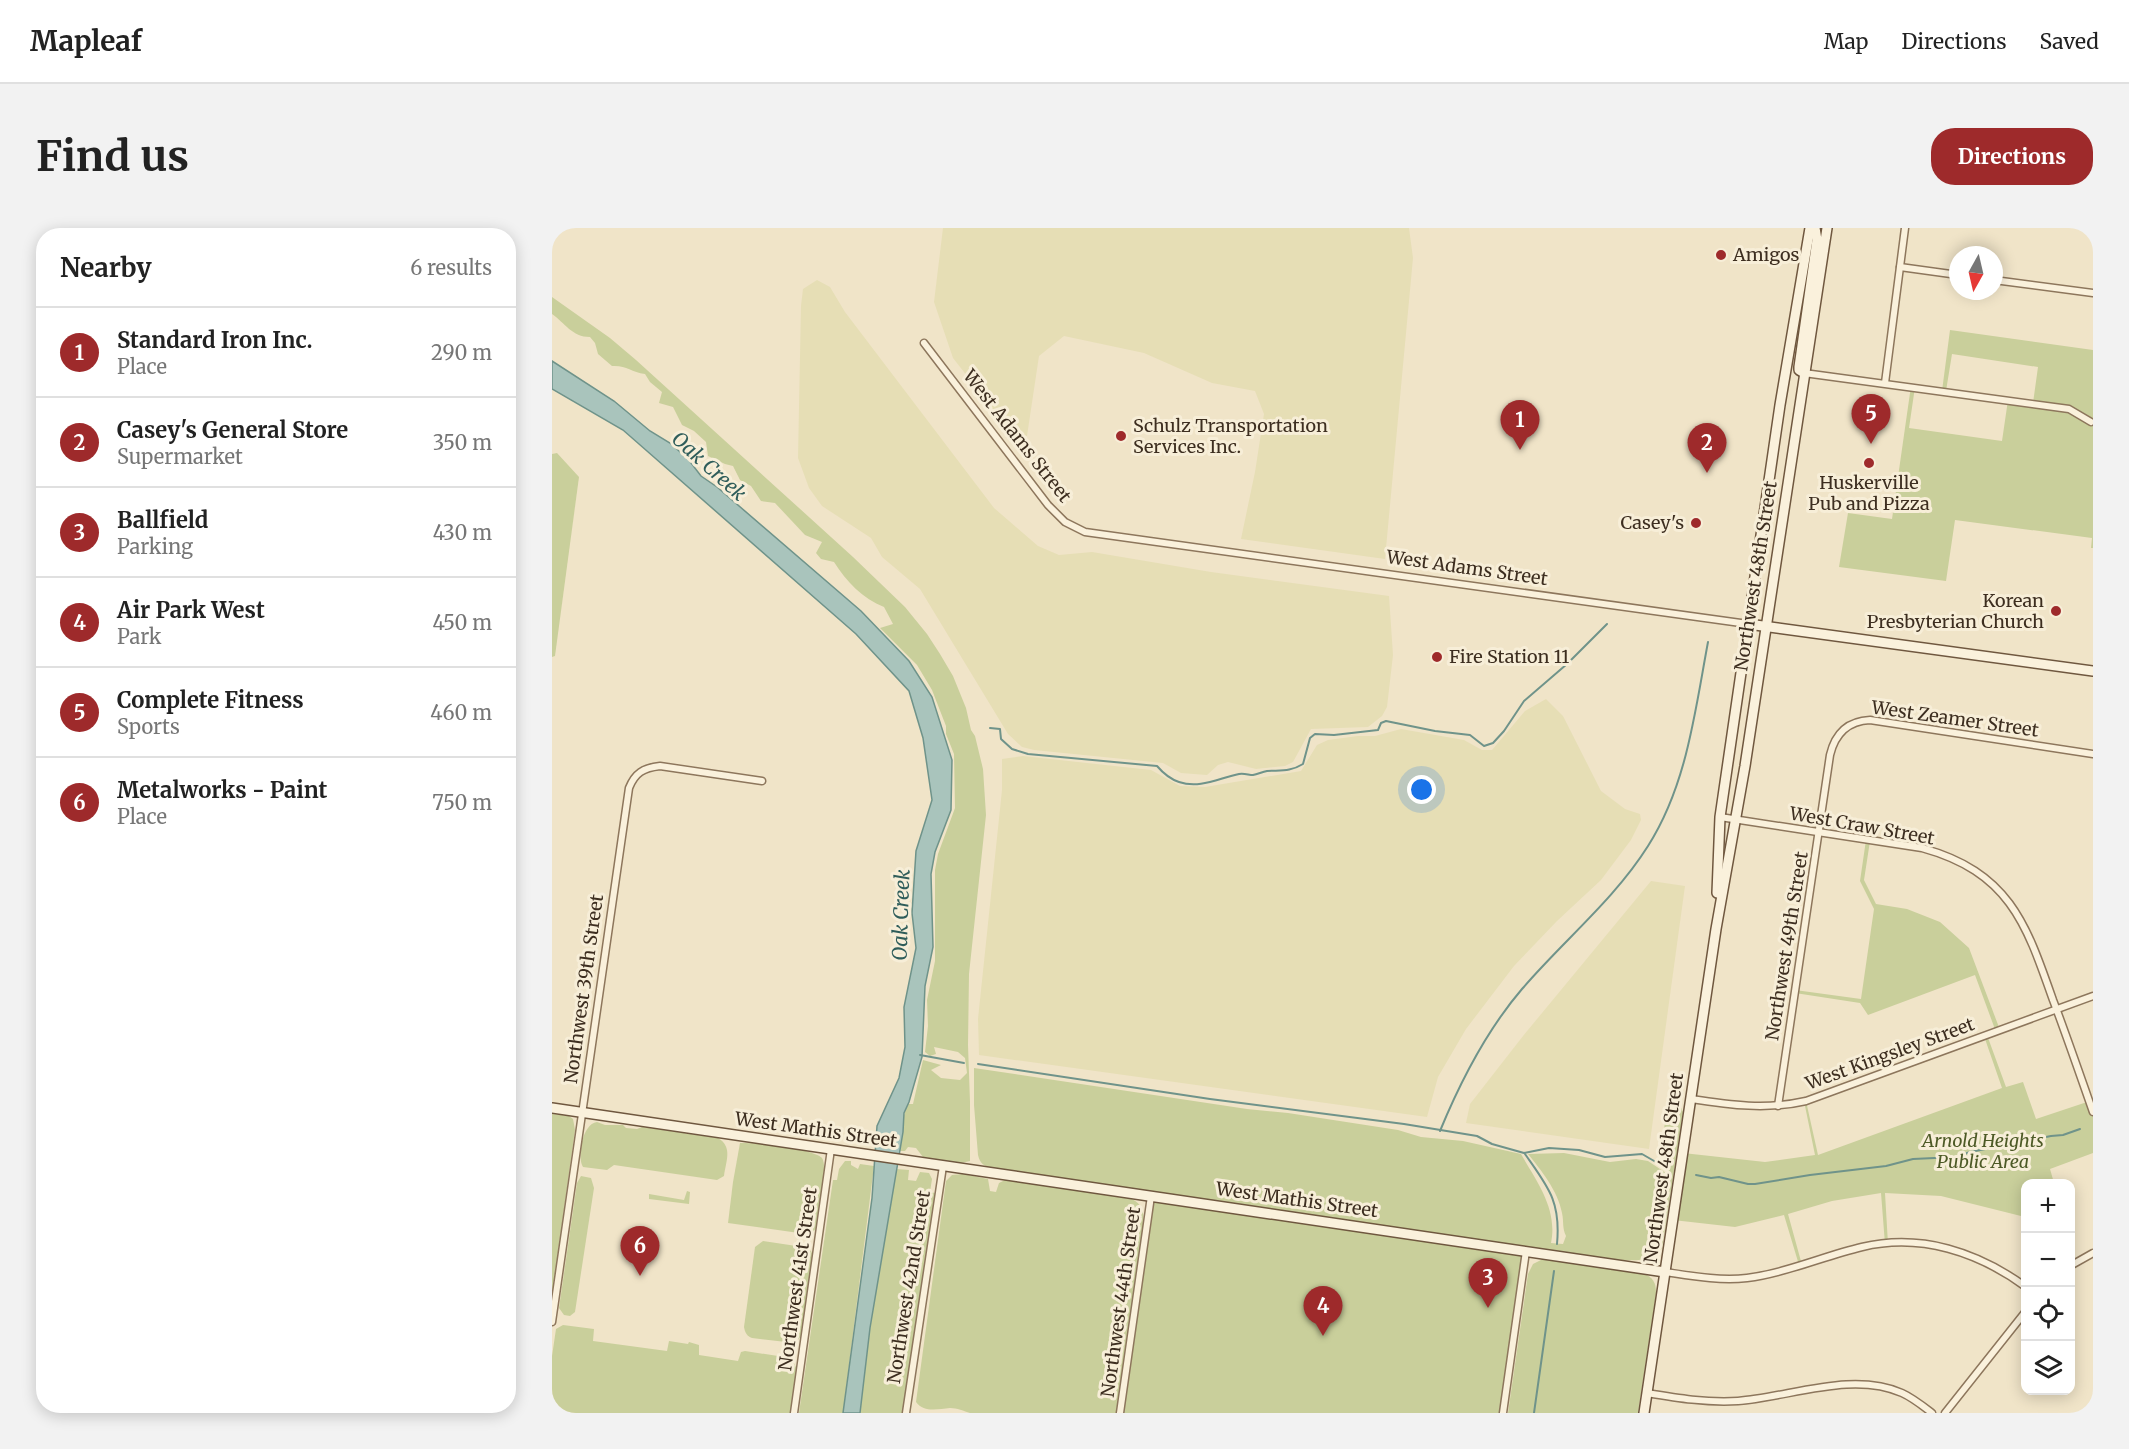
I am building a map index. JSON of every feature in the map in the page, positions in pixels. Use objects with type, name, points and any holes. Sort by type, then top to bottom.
[{"type":"main road","points":[[1804,373],[1799,370],[1799,367],[1817,240],[1812,228]]},
{"type":"main road","name":"Northwest 48th Street","points":[[1716,929],[1720,817],[1784,375],[1812,228]]},
{"type":"main road","name":"Northwest 48th Street","points":[[1644,1413],[1716,929],[1827,228]]},
{"type":"main road","name":"West Adams Street","points":[[1748,624],[2093,671]]},
{"type":"main road","name":"West Mathis Street","points":[[552,1108],[1665,1272]]},
{"type":"street","points":[[1885,383],[1905,228]]},
{"type":"street","points":[[1900,267],[1949,274]]},
{"type":"street","points":[[2003,281],[2093,293]]},
{"type":"street","name":"West Adams Street","points":[[924,343],[1048,505],[1065,522],[1085,532],[1748,624]]},
{"type":"street","points":[[1804,373],[2069,410],[2091,422]]},
{"type":"street","name":"West Zeamer Street","points":[[1830,755],[1834,742],[1843,729],[1854,722],[1866,720],[2093,754]]},
{"type":"street","name":"Northwest 49th Street","points":[[1778,1106],[1830,755]]},
{"type":"street","name":"Northwest 39th Street","points":[[552,1322],[629,789],[633,778],[640,771],[660,766],[762,781]]},
{"type":"street","name":"West Craw Street","points":[[1720,817],[1922,848],[1954,859],[1983,877],[2007,900],[2023,922],[2031,939],[2093,1113]]},
{"type":"street","name":"West Kingsley Street","points":[[1691,1099],[1737,1106],[1778,1106],[1806,1101],[2093,996]]},
{"type":"street","name":"Northwest 41st Street","points":[[794,1413],[831,1149]]},
{"type":"street","name":"Northwest 42nd Street","points":[[906,1413],[943,1166]]},
{"type":"street","name":"Northwest 44th Street","points":[[1120,1413],[1151,1196]]},
{"type":"street","name":"West Mathis Street","points":[[1665,1272],[1713,1279],[1747,1278],[1863,1247],[1910,1243],[1940,1247],[1969,1255],[2003,1272],[2021,1284]]},
{"type":"street","points":[[1503,1413],[1526,1251]]},
{"type":"street","points":[[2075,1263],[2093,1253]]},
{"type":"street","points":[[1945,1413],[2021,1316]]},
{"type":"street","points":[[1647,1394],[1698,1401],[1738,1401],[1861,1384],[1902,1393],[1932,1413]]},
{"type":"shaded area","points":[[943,228],[1409,228],[1413,258],[1385,559],[1241,539],[1264,414],[1255,391],[1212,383],[1144,353],[1064,336],[1039,356],[1027,436],[1014,436],[953,358],[934,302]]},
{"type":"shaded area","points":[[817,280],[830,287],[845,312],[994,508],[1038,546],[1059,555],[1092,552],[1211,572],[1389,596],[1393,655],[1387,707],[1382,716],[1368,727],[1311,729],[1293,762],[1285,766],[1256,769],[1228,762],[1218,765],[1207,775],[1181,773],[1163,763],[1022,747],[1008,734],[920,589],[882,557],[871,538],[822,506],[809,488],[798,458],[801,306],[803,289]]},
{"type":"shaded area","points":[[1546,699],[1563,716],[1601,791],[1625,809],[1640,814],[1641,820],[1631,840],[1601,880],[1514,966],[1466,1029],[1438,1077],[1427,1117],[979,1055],[978,1019],[1002,790],[1002,759],[1023,756],[1151,770],[1180,786],[1205,787],[1301,771],[1317,745],[1328,740],[1375,736],[1401,729],[1464,740],[1482,750],[1492,750],[1525,711]]},
{"type":"shaded area","points":[[1651,881],[1685,886],[1649,1149],[1466,1123],[1470,1104]]},
{"type":"green space","points":[[552,297],[610,338],[636,360],[853,557],[905,607],[927,634],[953,676],[966,708],[983,769],[986,815],[969,974],[970,1161],[961,1163],[923,1157],[916,1148],[908,1147],[905,1151],[899,1151],[904,1115],[908,1104],[913,1104],[923,1060],[941,1065],[931,1070],[941,1078],[960,1080],[967,1073],[965,1058],[958,1052],[934,1047],[936,1054],[930,1056],[925,1052],[928,1026],[927,1000],[935,961],[935,870],[938,854],[955,808],[954,754],[932,690],[917,665],[880,628],[893,624],[884,607],[876,604],[856,589],[834,562],[821,559],[816,553],[822,542],[805,535],[775,503],[761,501],[751,486],[740,480],[733,466],[708,456],[706,442],[694,431],[682,425],[673,407],[659,403],[662,392],[650,382],[645,374],[612,366],[598,354],[595,343],[590,337],[573,332],[552,314]]},
{"type":"green space","points":[[1950,330],[2093,350],[2093,548],[2091,548],[2092,538],[1955,520],[1946,581],[1839,567],[1848,513],[1892,519],[1911,386],[1915,387],[1909,428],[2002,441],[2008,400],[2033,403],[2038,367],[1952,354],[1946,391],[1942,391]]},
{"type":"green space","points":[[557,453],[579,477],[555,656],[552,657],[552,454]]},
{"type":"green space","points":[[1866,840],[1870,841],[1864,880],[1876,904],[1907,909],[1940,922],[1969,948],[2000,1030],[1996,1032],[1975,975],[1868,1015],[1860,1003],[1795,993],[1795,990],[1861,999],[1874,909],[1860,881]]},
{"type":"green space","name":"Arnold Heights Public Area","points":[[1987,1035],[2006,1087],[2023,1082],[2036,1119],[2093,1100],[2093,1153],[2050,1169],[2053,1179],[2021,1179],[2021,1216],[1941,1196],[1885,1193],[1888,1244],[1885,1244],[1881,1193],[1832,1201],[1788,1214],[1802,1265],[1799,1265],[1784,1215],[1735,1227],[1673,1220],[1683,1153],[1765,1162],[1815,1155],[1804,1101],[1806,1101],[1818,1155],[2002,1088],[1984,1036]]},
{"type":"green space","points":[[974,1068],[1398,1130],[1421,1137],[1463,1141],[1521,1154],[1549,1207],[1552,1219],[1551,1243],[1563,1244],[1566,1236],[1557,1197],[1528,1154],[1564,1153],[1610,1162],[1636,1159],[1648,1161],[1666,1173],[1669,1165],[1660,1158],[1668,1100],[1681,1107],[1683,1112],[1662,1248],[1656,1254],[1639,1260],[1609,1258],[990,1167],[981,1163],[978,1155]]},
{"type":"green space","points":[[552,1114],[569,1116],[573,1119],[575,1130],[552,1295]]},
{"type":"green space","points":[[597,1122],[605,1125],[623,1125],[626,1128],[642,1127],[718,1138],[727,1150],[724,1176],[717,1180],[614,1165],[607,1170],[583,1167],[581,1149],[584,1134],[592,1124]]},
{"type":"green space","points":[[740,1143],[796,1149],[822,1158],[824,1181],[822,1203],[819,1221],[814,1231],[806,1234],[728,1223]]},
{"type":"green space","points":[[845,1161],[851,1161],[851,1165],[858,1169],[860,1164],[874,1166],[843,1413],[799,1413],[833,1180],[837,1180],[839,1169]]},
{"type":"green space","points":[[896,1169],[909,1170],[908,1180],[916,1181],[920,1172],[929,1173],[932,1179],[930,1192],[935,1193],[903,1413],[860,1413],[870,1328]]},
{"type":"green space","points":[[963,1174],[988,1179],[990,1191],[996,1192],[999,1183],[1005,1180],[1132,1199],[1141,1208],[1143,1229],[1116,1413],[970,1413],[953,1408],[927,1409],[916,1402],[946,1181],[952,1175]]},
{"type":"green space","points":[[581,1176],[591,1178],[594,1188],[575,1312],[570,1316],[564,1315],[559,1308],[577,1183]]},
{"type":"green space","points":[[687,1191],[690,1192],[689,1204],[649,1199],[649,1194],[684,1200]]},
{"type":"green space","points":[[1151,1196],[1526,1251],[1503,1413],[1120,1413]]},
{"type":"green space","points":[[763,1241],[803,1247],[811,1251],[814,1258],[803,1334],[795,1343],[752,1338],[745,1331],[755,1247]]},
{"type":"green space","points":[[1543,1259],[1642,1273],[1653,1280],[1656,1293],[1638,1413],[1508,1413],[1528,1274],[1533,1264]]},
{"type":"green space","points":[[563,1325],[594,1329],[593,1341],[667,1351],[669,1341],[688,1344],[689,1342],[699,1345],[699,1355],[738,1361],[741,1352],[745,1351],[791,1358],[797,1369],[791,1413],[552,1413],[552,1356],[556,1329]]},
{"type":"water","name":"Oak Creek","points":[[552,361],[614,401],[650,431],[670,443],[688,459],[701,476],[717,487],[861,611],[909,661],[932,697],[952,760],[951,810],[935,852],[931,874],[933,947],[925,986],[922,1057],[904,1113],[903,1132],[870,1328],[860,1413],[843,1413],[872,1198],[877,1126],[899,1078],[905,1047],[904,1007],[916,948],[912,913],[916,851],[932,800],[923,738],[909,691],[856,634],[623,430],[552,389]]},
{"type":"waterway","points":[[990,728],[1000,729],[1001,739],[1012,749],[1028,754],[1157,766],[1167,776],[1187,784],[1209,782],[1239,774],[1253,775],[1294,768],[1303,764],[1310,738],[1315,734],[1334,735],[1378,730],[1381,723],[1386,721],[1435,731],[1470,735],[1484,746],[1493,743],[1524,701],[1567,664],[1607,624]]},
{"type":"waterway","points":[[1440,1131],[1466,1075],[1486,1039],[1509,1005],[1620,884],[1635,866],[1661,823],[1681,773],[1688,747],[1708,642]]},
{"type":"waterway","points":[[920,1055],[964,1063]]},
{"type":"waterway","points":[[978,1064],[1210,1099],[1404,1124],[1477,1136],[1492,1144],[1524,1153],[1549,1148],[1579,1150],[1605,1157],[1642,1154],[1668,1169]]},
{"type":"waterway","points":[[1696,1175],[1755,1184],[1886,1166],[1913,1159],[1956,1157],[1970,1152],[2063,1135],[2080,1129]]},
{"type":"waterway","points":[[1525,1154],[1546,1186],[1555,1205],[1557,1244]]},
{"type":"waterway","points":[[1534,1413],[1554,1271]]},
{"type":"place","name":"Amigos","points":[[1721,255]]},
{"type":"place","name":"Schulz Transportation Services Inc.","points":[[1121,436]]},
{"type":"place","name":"Complete Fitness","points":[[1871,444]]},
{"type":"place","name":"Standard Iron Inc.","points":[[1520,450]]},
{"type":"place","name":"Huskerville Pub and Pizza","points":[[1869,463]]},
{"type":"place","name":"Casey's General Store","points":[[1707,473]]},
{"type":"place","name":"Casey's","points":[[1696,523]]},
{"type":"place","name":"Korean Presbyterian Church","points":[[2056,611]]},
{"type":"place","name":"Fire Station 11","points":[[1437,657]]},
{"type":"place","name":"Metalworks - Paint","points":[[640,1276]]},
{"type":"place","name":"Ballfield","points":[[1488,1308]]},
{"type":"place","name":"Air Park West","points":[[1323,1336]]}]
